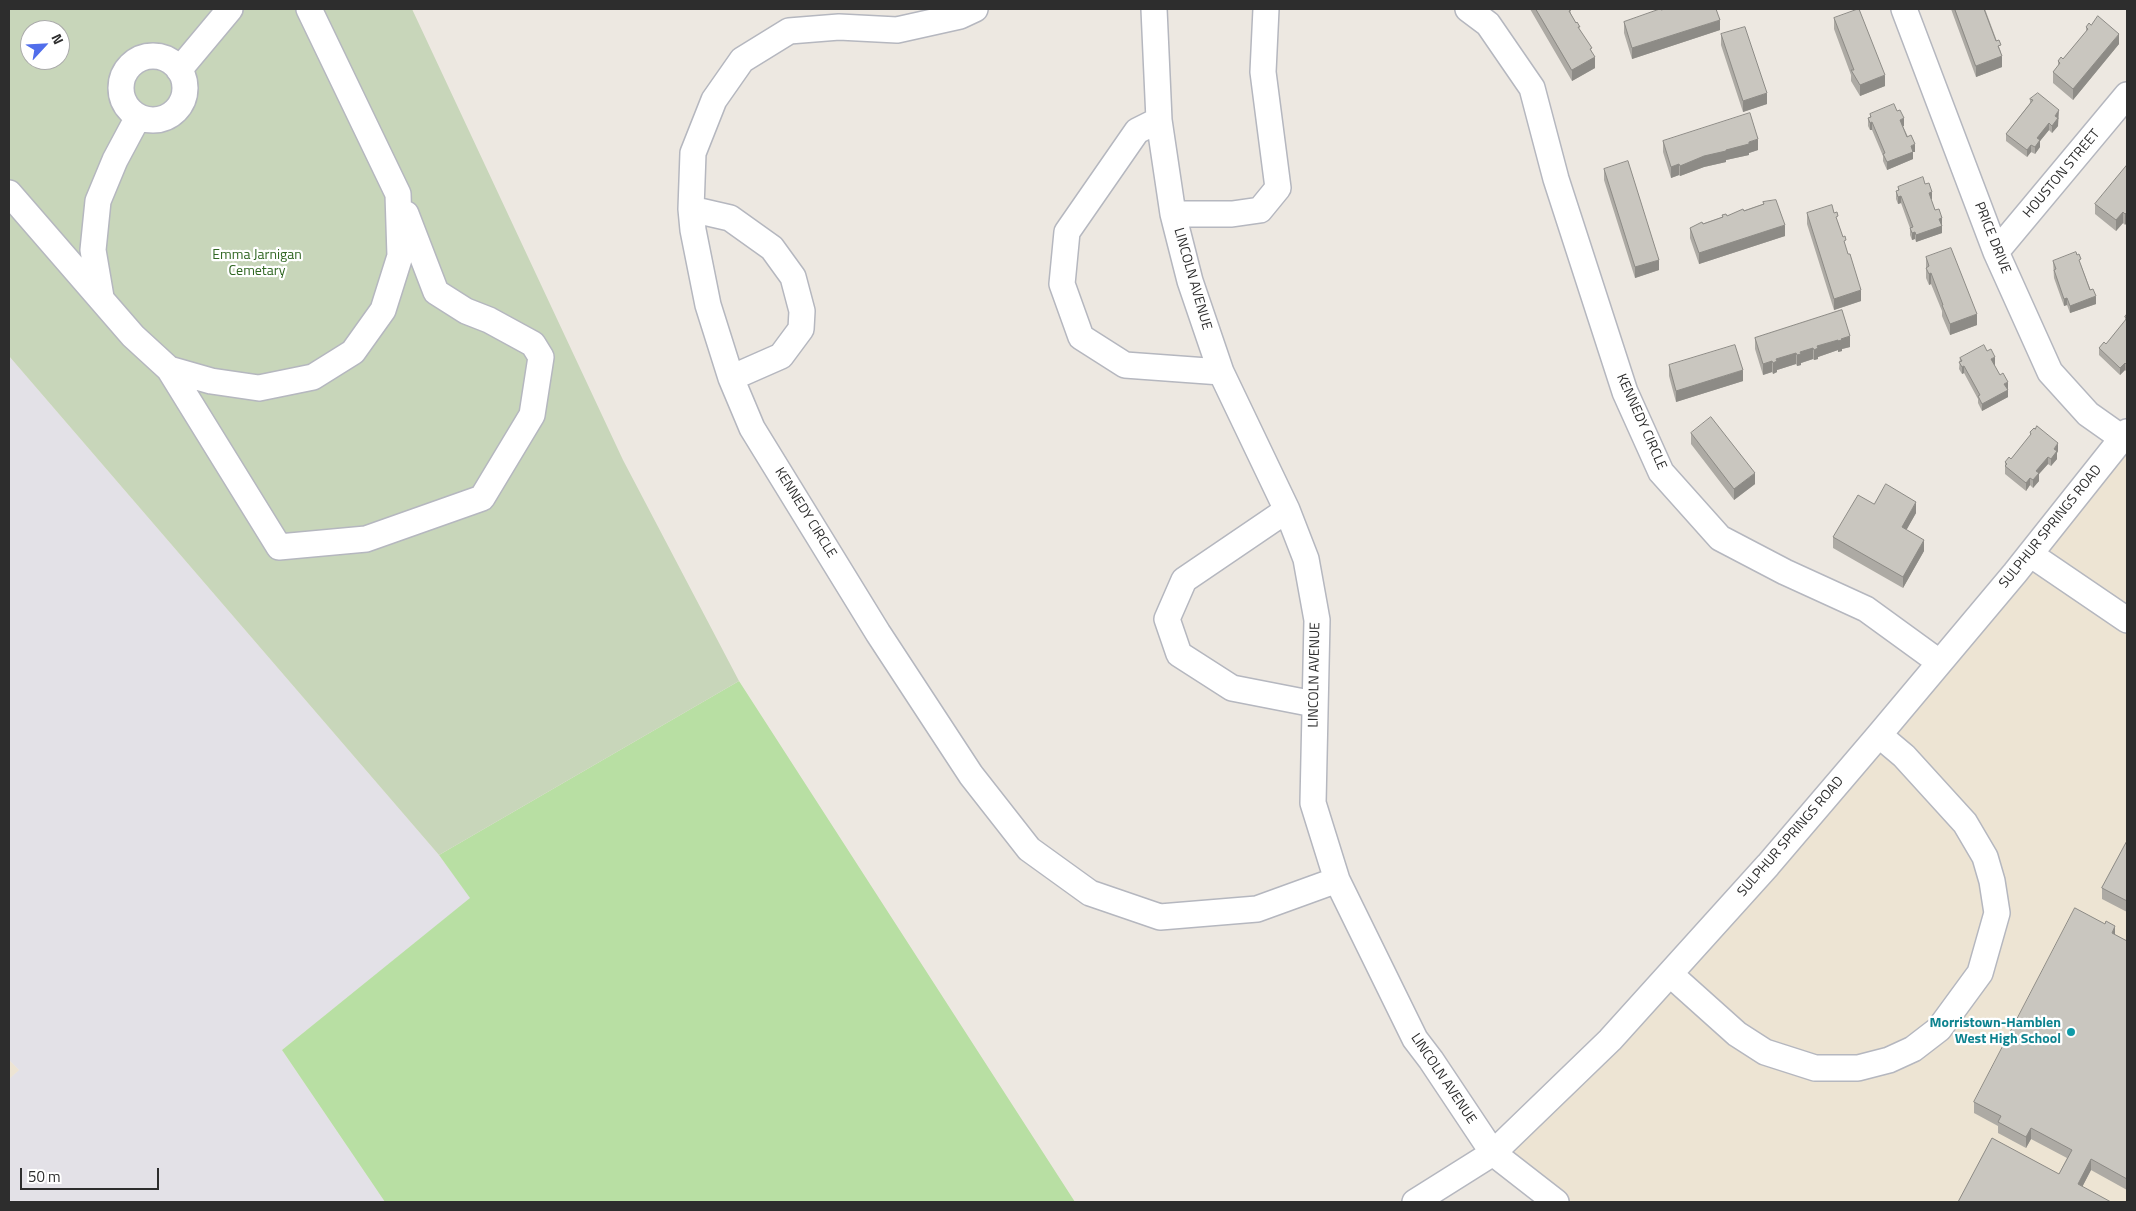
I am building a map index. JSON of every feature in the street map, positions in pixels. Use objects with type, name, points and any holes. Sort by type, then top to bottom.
[{"type":"street","points":[[179,70],[230,9]]},
{"type":"street","points":[[9,193],[133,336],[169,369],[279,548],[366,539],[482,498],[532,415],[541,357],[533,344],[489,320],[466,311],[436,292],[398,194],[309,9]]},
{"type":"street","name":"KENNEDY CIRCLE","points":[[975,9],[960,16],[898,30],[839,26],[789,31],[742,60],[714,100],[694,152],[691,209],[708,305],[731,378],[752,428],[878,633],[971,775],[1029,849],[1090,894],[1160,917],[1256,909],[1337,880]]},
{"type":"street","name":"LINCOLN AVENUE","points":[[1154,9],[1159,120],[1173,214],[1190,281],[1220,372],[1287,510],[1306,559],[1317,620],[1313,802],[1337,880],[1415,1039],[1493,1153],[1556,1202]]},
{"type":"street","points":[[1173,214],[1232,214],[1260,210],[1278,188],[1264,72],[1266,9]]},
{"type":"street","name":"KENNEDY CIRCLE","points":[[1468,9],[1488,24],[1532,88],[1556,179],[1625,392],[1661,472],[1720,538],[1785,572],[1866,609],[1939,662]]},
{"type":"street","name":"PRICE DRIVE","points":[[1904,9],[1996,252],[2050,372],[2088,414],[2125,435]]},
{"type":"street","points":[[162,57],[172,62],[179,70],[184,80],[185,91],[177,110],[168,117],[148,120],[138,117],[126,106],[120,92],[121,81],[125,72],[132,64],[141,58],[162,57]]},
{"type":"street","name":"HOUSTON STREET","points":[[1996,252],[2127,95]]},
{"type":"street","points":[[101,297],[92,250],[98,200],[115,160],[138,117]]},
{"type":"street","points":[[1159,120],[1137,131],[1068,232],[1062,284],[1081,337],[1125,365],[1220,372]]},
{"type":"street","points":[[169,369],[211,381],[259,388],[312,377],[353,352],[383,310],[400,256],[398,194]]},
{"type":"street","points":[[691,209],[730,218],[772,248],[793,277],[802,311],[801,329],[781,356],[731,378]]},
{"type":"street","name":"SULPHUR SPRINGS ROAD","points":[[1415,1202],[1493,1153],[1610,1040],[1768,865],[1879,736],[2030,554],[2125,435]]},
{"type":"street","points":[[1287,510],[1184,580],[1167,619],[1180,654],[1232,688],[1314,704]]},
{"type":"street","points":[[2030,554],[2127,620]]},
{"type":"street","points":[[1670,974],[1737,1034],[1765,1052],[1815,1068],[1858,1068],[1889,1060],[1913,1050],[1939,1029],[1980,973],[1997,913],[1992,880],[1985,856],[1965,823],[1904,756],[1879,736]]},
{"type":"shaded area","points":[[9,356],[439,855],[471,898],[282,1050],[385,1202],[9,1202],[9,1079],[19,1070],[9,1060]]},
{"type":"shaded area","name":"Morristown-Hamblen West High School","points":[[2127,432],[2127,1202],[1556,1202],[1493,1153],[1610,1040]]},
{"type":"shaded area","points":[[9,1060],[19,1070],[9,1079]]},
{"type":"green space","name":"Emma Jarnigan Cemetary","points":[[9,9],[412,9],[623,460],[739,681],[439,855],[9,356]]},
{"type":"green space","points":[[739,681],[1075,1202],[385,1202],[282,1050],[470,898],[439,855]]},
{"type":"building","points":[[1536,9],[1570,9],[1569,11],[1592,48],[1590,49],[1595,57],[1572,70]]},
{"type":"building","points":[[1661,9],[1716,9],[1720,20],[1632,48],[1624,22]]},
{"type":"building","points":[[1859,9],[1885,75],[1860,85],[1851,70],[1854,70],[1834,18]]},
{"type":"building","points":[[1955,9],[1984,9],[1996,41],[1999,40],[2001,45],[1998,46],[2002,56],[1976,66]]},
{"type":"building","points":[[2098,16],[2119,34],[2073,89],[2053,72],[2060,63],[2058,61],[2061,57],[2063,59],[2088,29],[2086,27],[2089,23],[2091,25]]},
{"type":"building","points":[[1745,27],[1767,93],[1743,101],[1721,34]]},
{"type":"building","points":[[2038,93],[2059,110],[2055,116],[2058,118],[2052,126],[2049,123],[2037,138],[2040,140],[2035,147],[2031,145],[2027,150],[2006,134],[2033,100],[2030,99]]},
{"type":"building","points":[[1894,104],[1897,111],[1900,110],[1904,118],[1900,120],[1907,137],[1911,135],[1915,144],[1911,146],[1913,152],[1887,162],[1872,122],[1870,123],[1868,118],[1871,117],[1870,114]]},
{"type":"building","points":[[1750,113],[1758,139],[1749,142],[1749,144],[1704,156],[1680,166],[1679,164],[1671,167],[1663,141]]},
{"type":"building","points":[[1628,161],[1659,260],[1635,267],[1604,169]]},
{"type":"building","points":[[2127,165],[2127,212],[2125,214],[2123,212],[2116,220],[2095,204]]},
{"type":"building","points":[[1923,177],[1925,184],[1929,183],[1932,192],[1929,193],[1935,210],[1939,209],[1942,218],[1939,219],[1942,226],[1916,235],[1915,232],[1912,233],[1910,228],[1913,227],[1901,196],[1898,197],[1896,191],[1899,190],[1898,187]]},
{"type":"building","points":[[1776,200],[1785,225],[1699,253],[1690,228],[1702,222],[1703,224],[1723,217],[1722,215],[1726,214],[1727,216],[1743,209],[1744,211],[1764,204],[1763,202]]},
{"type":"building","points":[[1832,205],[1834,213],[1837,212],[1838,216],[1836,217],[1843,237],[1845,236],[1846,240],[1844,241],[1861,290],[1834,299],[1807,213]]},
{"type":"building","points":[[1951,248],[1977,314],[1950,324],[1931,273],[1929,274],[1926,268],[1929,266],[1926,257]]},
{"type":"building","points":[[2076,252],[2081,259],[2079,260],[2090,290],[2093,289],[2096,296],[2070,306],[2067,298],[2064,299],[2054,270],[2056,269],[2053,261]]},
{"type":"building","points":[[1842,310],[1850,336],[1842,340],[1817,346],[1818,348],[1814,350],[1813,348],[1800,352],[1801,354],[1797,355],[1796,353],[1776,359],[1777,361],[1773,363],[1772,361],[1763,364],[1755,338]]},
{"type":"building","points":[[2127,318],[2127,365],[2125,363],[2120,368],[2099,348],[2104,342],[2106,344]]},
{"type":"building","points":[[1735,345],[1743,370],[1676,391],[1669,365]]},
{"type":"building","points":[[1984,345],[1987,351],[1991,349],[1995,357],[1991,359],[2000,375],[2003,373],[2008,382],[2004,384],[2008,390],[1982,404],[1978,396],[1980,395],[1964,366],[1962,367],[1959,362],[1962,361],[1960,358]]},
{"type":"building","points":[[1711,417],[1755,473],[1734,489],[1691,433]]},
{"type":"building","points":[[2037,426],[2058,443],[2054,449],[2057,451],[2051,459],[2048,457],[2036,471],[2039,473],[2033,480],[2030,478],[2026,483],[2005,466],[2007,464],[2005,462],[2009,457],[2011,459],[2031,434],[2030,432]]},
{"type":"building","points":[[1886,484],[1916,502],[1902,527],[1924,540],[1903,577],[1833,537],[1858,495],[1874,504]]},
{"type":"building","points":[[2127,841],[2127,901],[2102,888]]},
{"type":"building","name":"Morristown-Hamblen West High School","points":[[2075,908],[2105,924],[2106,921],[2115,926],[2112,933],[2127,941],[2127,1179],[2091,1159],[2078,1184],[2111,1202],[1958,1202],[1992,1138],[2059,1174],[2072,1150],[2031,1128],[2026,1137],[1998,1122],[2001,1116],[1974,1102]]},
{"type":"place","name":"Morristown-Hamblen West High School","points":[[2071,1032]]}]
